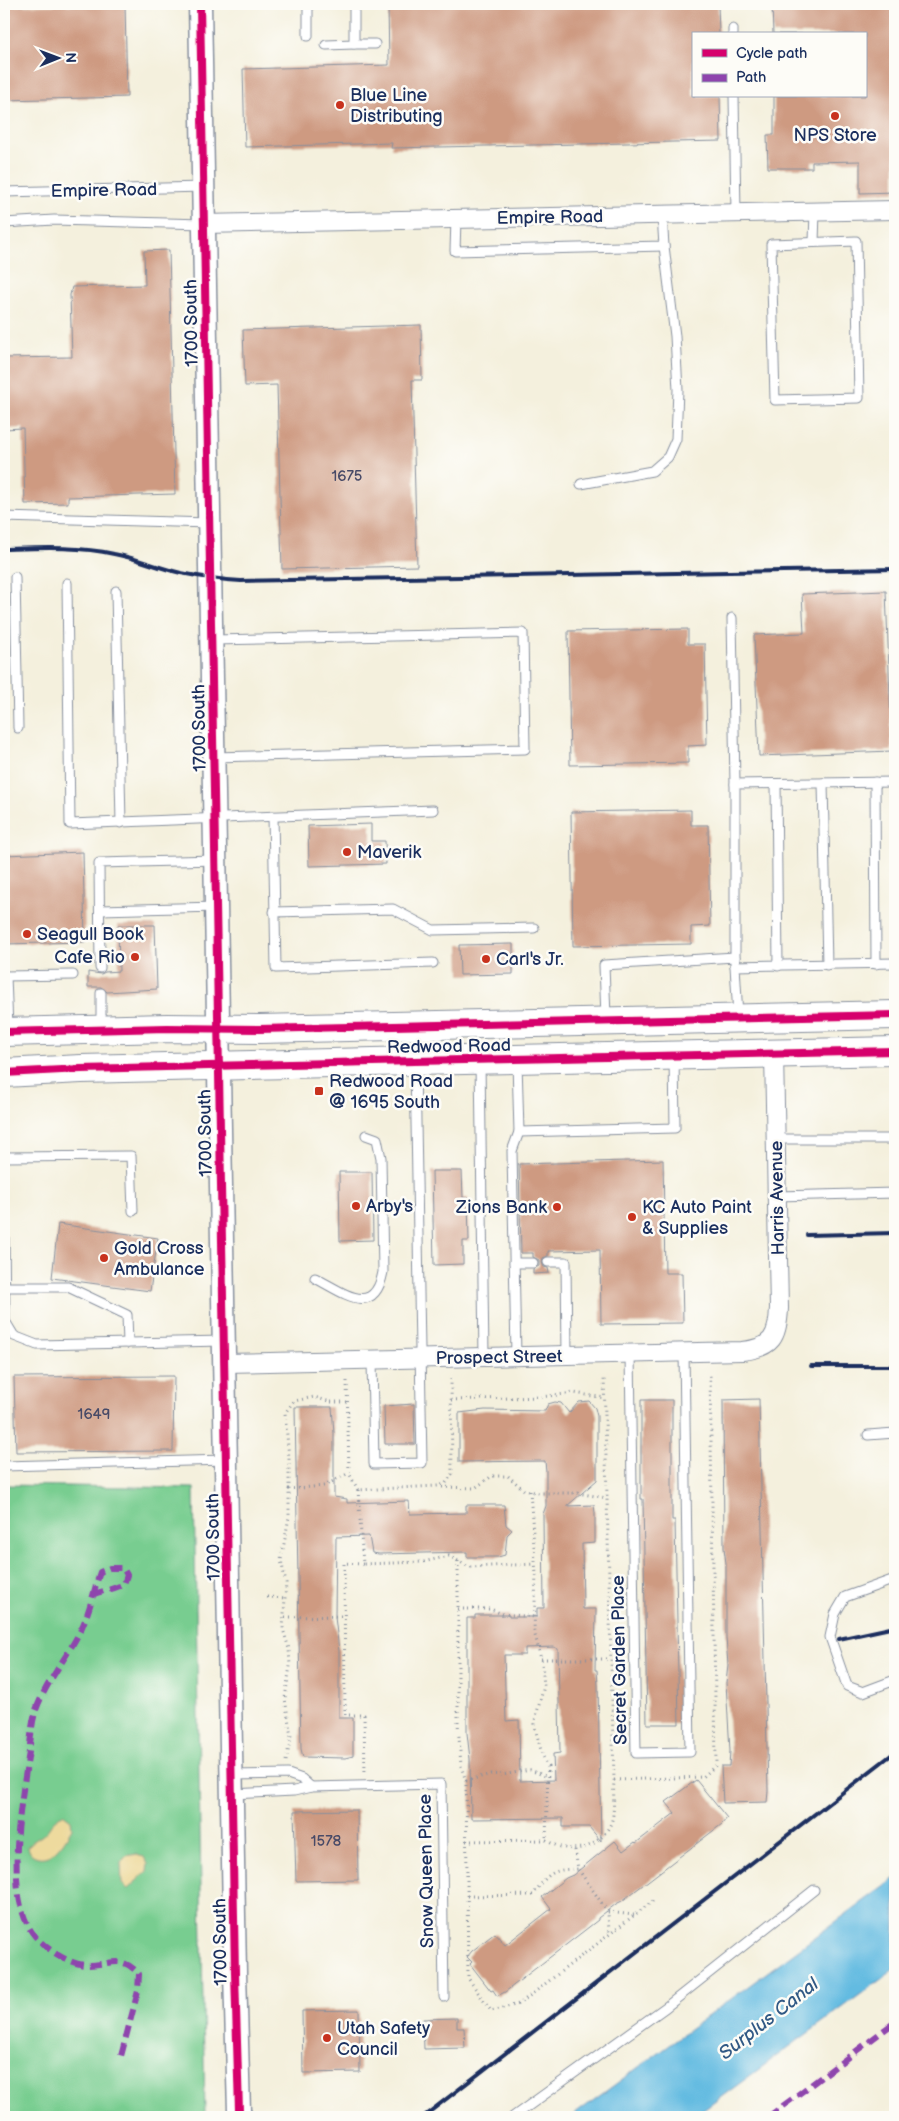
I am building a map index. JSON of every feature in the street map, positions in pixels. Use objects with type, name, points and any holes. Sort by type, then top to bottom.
[{"type":"main road","name":"Redwood Road","points":[[6,1032],[895,1015]]},
{"type":"main road","name":"Redwood Road","points":[[4,1073],[414,1061],[895,1051]]},
{"type":"street","name":"1700 South","points":[[200,4],[239,2115]]},
{"type":"street","name":"Empire Road","points":[[204,224],[895,210]]},
{"type":"street","name":"Harris Avenue","points":[[771,1341],[778,1328],[779,1313],[774,1054]]},
{"type":"street","name":"Prospect Street","points":[[225,1363],[751,1350],[765,1346],[771,1341]]},
{"type":"lane","points":[[308,4],[308,36]]},
{"type":"lane","points":[[354,4],[354,44]]},
{"type":"lane","points":[[326,45],[375,44]]},
{"type":"lane","points":[[734,98],[736,213]]},
{"type":"lane","name":"Empire Road","points":[[4,192],[204,187]]},
{"type":"lane","points":[[814,242],[815,212]]},
{"type":"lane","points":[[581,484],[652,470],[668,457],[676,440],[678,390],[675,336],[662,215]]},
{"type":"lane","points":[[456,219],[455,251],[664,246]]},
{"type":"lane","points":[[4,224],[54,220],[204,224]]},
{"type":"lane","points":[[856,241],[859,398],[775,400],[771,244],[814,242],[856,241]]},
{"type":"lane","points":[[4,517],[210,523]]},
{"type":"lane","points":[[15,577],[18,728]]},
{"type":"lane","points":[[68,583],[70,824],[433,810]]},
{"type":"lane","points":[[116,591],[122,823]]},
{"type":"lane","points":[[732,618],[735,784],[735,957],[738,1017]]},
{"type":"lane","points":[[212,640],[523,633],[525,749],[214,757]]},
{"type":"lane","points":[[875,782],[876,964]]},
{"type":"lane","points":[[735,784],[895,782]]},
{"type":"lane","points":[[823,783],[827,965]]},
{"type":"lane","points":[[776,784],[778,966]]},
{"type":"lane","points":[[273,816],[276,968],[433,963]]},
{"type":"lane","points":[[100,968],[99,864],[216,860]]},
{"type":"lane","points":[[100,910],[217,907]]},
{"type":"lane","points":[[274,912],[393,909],[433,930],[534,928]]},
{"type":"lane","points":[[606,1020],[604,965],[735,957]]},
{"type":"lane","points":[[736,966],[895,963]]},
{"type":"lane","points":[[6,1032],[5,976],[73,975]]},
{"type":"lane","points":[[101,993],[101,1029]]},
{"type":"lane","points":[[519,1132],[675,1128],[674,1056]]},
{"type":"lane","points":[[516,1356],[512,1151],[519,1132],[517,1059]]},
{"type":"lane","points":[[480,1060],[484,1357]]},
{"type":"lane","points":[[372,1360],[374,1464],[422,1463],[414,1061]]},
{"type":"lane","points":[[315,1278],[354,1298],[363,1300],[370,1298],[377,1292],[381,1283],[383,1272],[380,1152],[377,1139],[366,1135]]},
{"type":"lane","points":[[776,1139],[895,1139]]},
{"type":"lane","points":[[4,1156],[131,1156],[133,1211]]},
{"type":"lane","points":[[777,1196],[895,1193]]},
{"type":"lane","points":[[4,1232],[5,1321],[14,1336],[37,1346],[224,1341]]},
{"type":"lane","points":[[548,1262],[566,1262],[567,1355]]},
{"type":"lane","points":[[514,1263],[533,1263]]},
{"type":"lane","points":[[5,1287],[68,1287],[127,1314],[128,1343]]},
{"type":"lane","name":"Secret Garden Place","points":[[630,1354],[636,1753],[690,1752],[684,1352]]},
{"type":"lane","points":[[868,1435],[895,1433]]},
{"type":"lane","points":[[4,1466],[227,1460]]},
{"type":"lane","points":[[895,1580],[845,1597],[834,1614],[830,1638],[847,1686],[864,1692],[895,1680]]},
{"type":"lane","points":[[232,1784],[284,1774],[299,1777],[311,1787]]},
{"type":"lane","name":"Snow Queen Place","points":[[232,1784],[294,1791],[311,1787],[441,1784],[444,1998]]},
{"type":"lane","points":[[514,2117],[666,2007],[814,1890]]},
{"type":"path","points":[[614,1780],[703,1777],[716,1765],[710,1374]]},
{"type":"path","points":[[466,1841],[546,1840],[557,1847],[575,1850],[598,1841],[612,1822],[614,1780],[604,1376]]},
{"type":"path","points":[[451,1400],[540,1397],[574,1393],[605,1398]]},
{"type":"path","points":[[284,1774],[291,1737],[285,1698],[290,1666],[289,1648],[283,1629],[286,1583],[281,1560],[289,1517],[289,1458],[285,1413],[294,1401],[314,1398],[331,1402],[347,1402]]},
{"type":"path","points":[[288,1489],[324,1486],[349,1473]]},
{"type":"path","points":[[439,1486],[475,1488],[492,1476],[508,1476],[524,1490],[539,1494],[577,1493],[607,1498]]},
{"type":"path","points":[[358,1490],[363,1564]]},
{"type":"path","points":[[530,1491],[534,1522],[534,1631],[541,1659],[544,1686],[534,1724],[542,1754],[548,1767],[546,1840]]},
{"type":"path","points":[[365,1775],[364,1715],[345,1715],[344,1563],[423,1562],[449,1556],[469,1567],[535,1564]]},
{"type":"path","points":[[458,1561],[458,1722],[461,1766],[466,1781],[468,1978],[491,2011],[519,2004],[654,1900]]},
{"type":"path","points":[[267,1598],[286,1598]]},
{"type":"path","points":[[458,1609],[491,1609],[502,1614],[535,1617]]},
{"type":"path","points":[[285,1617],[344,1616]]},
{"type":"path","points":[[541,1659],[611,1659]]},
{"type":"path","points":[[466,1781],[491,1774],[502,1775],[530,1770],[548,1777]]},
{"type":"path","points":[[575,1850],[578,1869],[608,1912],[609,1935]]},
{"type":"path","points":[[467,1896],[533,1895],[546,1877],[560,1869],[578,1869]]},
{"type":"path","points":[[608,1912],[635,1915]]},
{"type":"green space","points":[[4,1485],[194,1488],[205,2117],[4,2117]]},
{"type":"sand","points":[[63,1814],[71,1820],[72,1828],[62,1844],[47,1856],[41,1857],[32,1854],[28,1846],[45,1833],[55,1820]]},
{"type":"sand","points":[[137,1854],[143,1856],[148,1864],[147,1871],[128,1889],[122,1884],[121,1863],[126,1856]]},
{"type":"water","name":"Surplus Canal","points":[[895,1878],[895,1969],[694,2117],[571,2117]]},
{"type":"building","points":[[125,4],[127,97],[4,100],[4,6]]},
{"type":"building","points":[[388,4],[718,4],[719,32],[692,32],[692,98],[720,98],[721,141],[391,148],[392,143],[245,147],[243,69],[389,65]]},
{"type":"building","name":"NPS Store","points":[[772,4],[895,4],[895,192],[860,193],[860,161],[812,162],[812,168],[768,168],[767,135],[774,135],[774,98],[866,98],[866,32],[773,32]]},
{"type":"building","points":[[169,250],[175,494],[68,497],[68,503],[25,504],[23,428],[4,429],[4,358],[72,357],[70,295],[72,287],[145,285],[144,251]]},
{"type":"building","points":[[421,325],[422,380],[412,380],[417,566],[282,569],[277,385],[245,386],[243,330]]},
{"type":"building","points":[[886,591],[892,751],[759,756],[754,635],[804,633],[802,594]]},
{"type":"building","points":[[688,629],[688,644],[705,644],[707,745],[688,746],[688,763],[570,765],[568,631]]},
{"type":"building","points":[[691,810],[691,825],[708,825],[710,926],[691,927],[691,944],[573,946],[571,812]]},
{"type":"building","name":"Maverik","points":[[371,824],[371,841],[385,841],[386,864],[309,866],[308,826]]},
{"type":"building","points":[[83,852],[85,942],[4,944],[4,855]]},
{"type":"building","points":[[118,925],[155,925],[157,989],[107,992],[101,987],[88,987],[88,972],[101,974],[119,971]]},
{"type":"building","name":"Carl's Jr.","points":[[513,944],[513,974],[460,975],[459,945]]},
{"type":"building","name":"KC Auto Paint & Supplies","points":[[663,1160],[665,1273],[682,1273],[683,1323],[601,1324],[600,1250],[548,1251],[548,1256],[543,1258],[542,1262],[544,1267],[548,1268],[549,1273],[533,1274],[533,1269],[539,1266],[539,1260],[533,1257],[533,1253],[521,1253],[519,1164]]},
{"type":"building","points":[[432,1171],[462,1171],[463,1198],[468,1198],[469,1241],[463,1241],[463,1264],[434,1265]]},
{"type":"building","name":"Arby's","points":[[339,1172],[372,1172],[373,1240],[340,1241]]},
{"type":"building","name":"Gold Cross Ambulance","points":[[58,1224],[158,1238],[150,1291],[52,1278]]},
{"type":"building","points":[[174,1376],[173,1451],[16,1452],[14,1377]]},
{"type":"building","points":[[759,1399],[768,1791],[767,1802],[723,1803],[721,1766],[729,1766],[730,1751],[726,1683],[728,1665],[724,1548],[723,1400]]},
{"type":"building","points":[[641,1400],[672,1400],[672,1520],[675,1520],[679,1724],[647,1724],[643,1499],[641,1499]]},
{"type":"building","points":[[589,1401],[595,1408],[597,1416],[597,1480],[567,1506],[594,1505],[595,1513],[595,1543],[582,1544],[583,1609],[596,1609],[595,1670],[597,1670],[598,1685],[601,1841],[589,1827],[563,1827],[563,1818],[471,1819],[470,1759],[467,1733],[467,1618],[475,1618],[475,1615],[537,1617],[537,1608],[544,1608],[543,1514],[546,1506],[546,1471],[545,1461],[459,1462],[459,1413],[485,1410],[545,1411],[548,1404],[555,1402],[561,1403],[569,1413],[579,1402]],"holes":[[[554,1647],[558,1649],[560,1753],[553,1754],[554,1780],[520,1781],[519,1720],[506,1721],[504,1655],[525,1655],[525,1648]]]},
{"type":"building","points":[[414,1404],[415,1444],[385,1444],[384,1406]]},
{"type":"building","points":[[295,1407],[332,1407],[334,1497],[347,1499],[347,1503],[409,1501],[410,1514],[466,1513],[466,1505],[504,1505],[506,1525],[512,1530],[507,1535],[505,1555],[498,1557],[467,1557],[467,1552],[379,1554],[372,1553],[369,1536],[336,1537],[335,1617],[339,1651],[339,1718],[353,1718],[353,1756],[345,1758],[303,1757],[301,1749]]},
{"type":"building","points":[[696,1780],[727,1818],[722,1824],[616,1904],[505,1992],[497,1996],[493,1990],[491,1991],[470,1964],[472,1962],[467,1957],[472,1951],[495,1933],[505,1945],[551,1909],[542,1897],[615,1841],[623,1851],[636,1843],[675,1813],[666,1802]]},
{"type":"building","points":[[357,1810],[358,1880],[296,1881],[294,1811]]},
{"type":"building","points":[[359,2010],[360,2072],[303,2073],[302,2011]]},
{"type":"building","points":[[457,2018],[457,2028],[464,2028],[465,2048],[424,2049],[423,2019]]},
{"type":"railway","points":[[4,549],[59,548],[100,551],[181,573],[241,581],[895,569]]},
{"type":"railway","points":[[807,1235],[895,1233]]},
{"type":"railway","points":[[811,1366],[895,1366]]},
{"type":"railway","points":[[839,1639],[895,1627]]},
{"type":"railway","points":[[423,2117],[895,1752]]},
{"type":"marked path","points":[[92,1595],[96,1593],[116,1588],[124,1584],[127,1575],[123,1568],[110,1568],[100,1572],[98,1579],[96,1586],[94,1593],[92,1600],[90,1607],[82,1627],[46,1688],[34,1715],[19,1824],[17,1875],[19,1899],[25,1920],[35,1936],[45,1946],[73,1962],[87,1965],[121,1962],[127,1964],[139,1974],[138,1991],[120,2060]]},
{"type":"marked path","points":[[768,2117],[895,2022]]},
{"type":"cycle path","points":[[200,4],[235,1973],[239,2111],[241,2117]]},
{"type":"cycle path","points":[[4,1032],[167,1028],[259,1029],[895,1015]]},
{"type":"cycle path","points":[[4,1073],[81,1069],[895,1051]]},
{"type":"place","name":"Blue Line Distributing","points":[[340,105]]},
{"type":"place","name":"NPS Store","points":[[835,116]]},
{"type":"place","name":"Maverik","points":[[347,852]]},
{"type":"place","name":"Seagull Book","points":[[27,934]]},
{"type":"place","name":"Cafe Rio","points":[[135,957]]},
{"type":"place","name":"Carl's Jr.","points":[[486,959]]},
{"type":"place","name":"Redwood Road @ 1695 South","points":[[319,1091]]},
{"type":"place","name":"Arby's","points":[[356,1206]]},
{"type":"place","name":"Zions Bank","points":[[557,1207]]},
{"type":"place","name":"KC Auto Paint & Supplies","points":[[632,1217]]},
{"type":"place","name":"Gold Cross Ambulance","points":[[104,1258]]},
{"type":"place","name":"Utah Safety Council","points":[[327,2038]]}]
